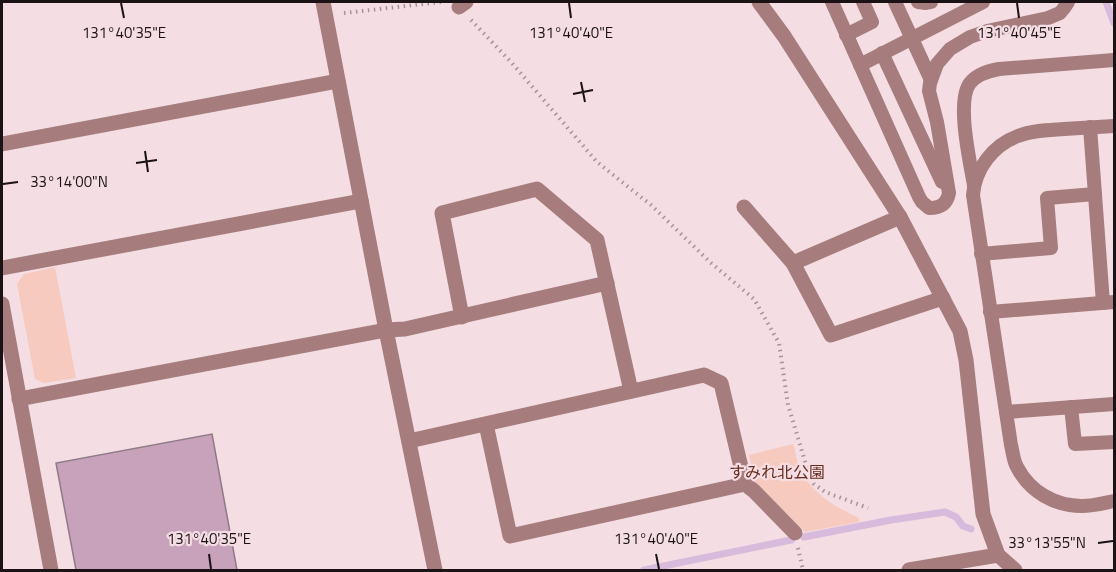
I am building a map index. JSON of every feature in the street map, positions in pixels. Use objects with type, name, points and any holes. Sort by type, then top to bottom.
[{"type":"street","points":[[759,2],[784,36],[900,217],[960,331],[966,360],[983,514],[998,555],[1015,570]]},
{"type":"street","points":[[324,8],[435,570]]},
{"type":"street","points":[[2,144],[338,81]]},
{"type":"street","points":[[462,316],[441,213],[537,189],[597,240],[631,392]]},
{"type":"street","points":[[2,268],[361,201]]},
{"type":"street","points":[[744,207],[793,263],[831,335],[943,298]]},
{"type":"street","points":[[793,263],[900,217]]},
{"type":"street","points":[[19,399],[386,330],[405,330],[607,283]]},
{"type":"street","points":[[2,304],[51,570]]},
{"type":"street","points":[[409,441],[704,375],[721,383],[746,484],[795,533]]},
{"type":"street","points":[[486,424],[510,536],[746,484]]},
{"type":"street","points":[[909,570],[998,555]]},
{"type":"lane","points":[[832,2],[922,202],[929,208],[944,204],[950,193],[929,91],[937,64],[943,56],[964,40],[987,31],[1056,15],[1068,2]]},
{"type":"lane","points":[[846,34],[872,22],[863,2]]},
{"type":"lane","points":[[896,2],[931,80]]},
{"type":"lane","points":[[918,2],[931,2]]},
{"type":"lane","points":[[860,65],[983,2]]},
{"type":"lane","points":[[882,53],[949,196]]},
{"type":"lane","points":[[974,185],[963,101],[971,81],[987,71],[999,69],[1114,60]]},
{"type":"lane","points":[[1114,126],[1042,131],[1016,136],[991,154],[977,175],[973,195],[1006,412],[1017,468],[1040,494],[1055,502],[1086,506],[1114,501]]},
{"type":"lane","points":[[990,312],[1109,302],[1095,194],[1090,127]]},
{"type":"lane","points":[[981,254],[1051,248],[1047,198],[1095,194]]},
{"type":"lane","points":[[1006,412],[1114,404]]},
{"type":"lane","points":[[1071,407],[1075,444],[1114,442]]},
{"type":"path","points":[[324,8],[457,3],[597,162],[651,205],[711,263],[754,299],[780,343],[788,405],[814,484],[825,492],[868,508]]},
{"type":"green space","points":[[55,267],[76,378],[44,383],[35,379],[17,284],[24,274]]},
{"type":"green space","name":"すみれ北公園","points":[[793,444],[798,465],[806,480],[819,494],[859,518],[859,522],[805,532],[755,482],[749,455]]},
{"type":"building","points":[[212,434],[237,570],[76,570],[56,463]]},
{"type":"waterway","points":[[1106,2],[1114,23]]},
{"type":"waterway","points":[[804,537],[945,512],[956,517],[963,526],[971,529]]},
{"type":"waterway","points":[[644,570],[791,540]]}]
